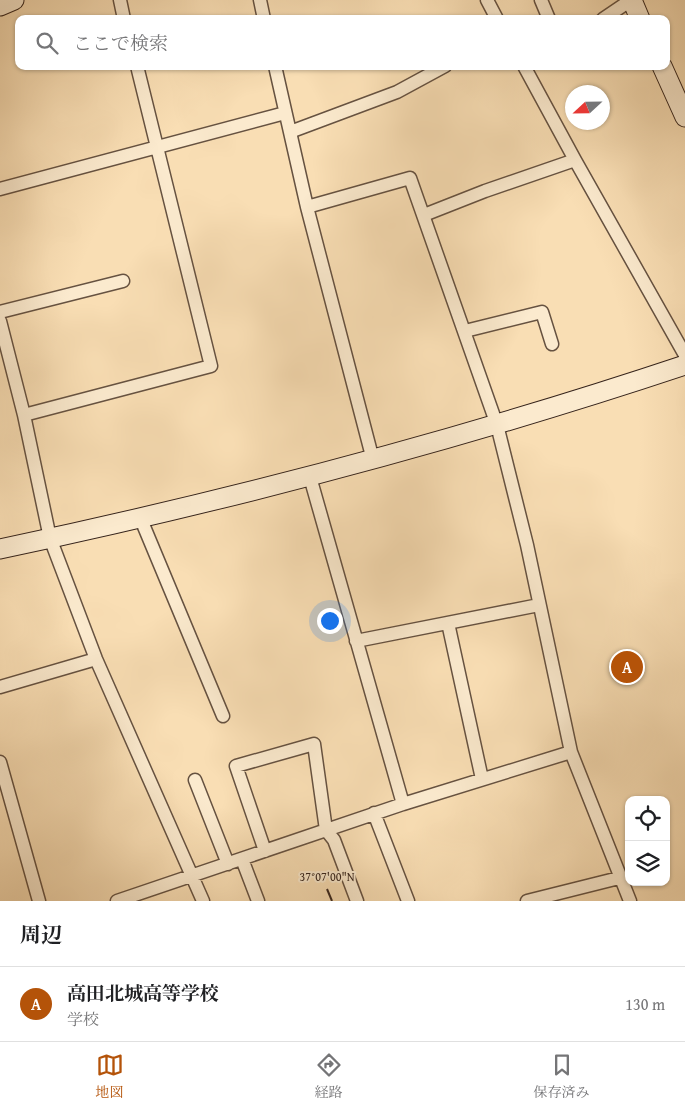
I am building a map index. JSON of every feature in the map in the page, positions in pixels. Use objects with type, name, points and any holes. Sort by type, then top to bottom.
[{"type":"street","points":[[0,6],[14,0]]},
{"type":"street","points":[[120,0],[123,15]]},
{"type":"street","points":[[260,0],[263,15]]},
{"type":"street","points":[[487,0],[495,15]]},
{"type":"street","points":[[541,0],[547,15]]},
{"type":"street","points":[[609,15],[631,0],[638,15]]},
{"type":"street","points":[[24,416],[211,366],[138,70]]},
{"type":"street","points":[[276,70],[307,207],[373,460]]},
{"type":"street","points":[[290,132],[397,92],[437,70]]},
{"type":"street","points":[[529,70],[575,160],[685,355]]},
{"type":"street","points":[[664,70],[685,118]]},
{"type":"street","points":[[0,189],[286,113]]},
{"type":"street","points":[[424,215],[485,190],[575,160]]},
{"type":"street","points":[[307,207],[410,178],[497,425],[539,605],[570,752],[630,901]]},
{"type":"street","points":[[0,312],[123,281]]},
{"type":"street","points":[[465,332],[542,312],[552,344]]},
{"type":"street","points":[[0,322],[6,370],[24,416],[50,538],[96,659],[203,901]]},
{"type":"street","points":[[0,549],[310,477],[497,425],[685,365]]},
{"type":"street","points":[[310,477],[402,804]]},
{"type":"street","points":[[140,517],[223,716]]},
{"type":"street","points":[[356,641],[539,605]]},
{"type":"street","points":[[448,623],[482,779]]},
{"type":"street","points":[[0,687],[96,659]]},
{"type":"street","points":[[265,851],[236,766],[314,744],[326,830],[334,840],[357,901]]},
{"type":"street","points":[[118,901],[374,813],[570,752]]},
{"type":"street","points":[[0,762],[39,901]]},
{"type":"street","points":[[195,780],[228,864]]},
{"type":"street","points":[[374,813],[408,901]]},
{"type":"street","points":[[242,859],[258,901]]},
{"type":"street","points":[[527,901],[620,878]]},
{"type":"place","name":"高田北城高等学校","points":[[627,667]]}]
